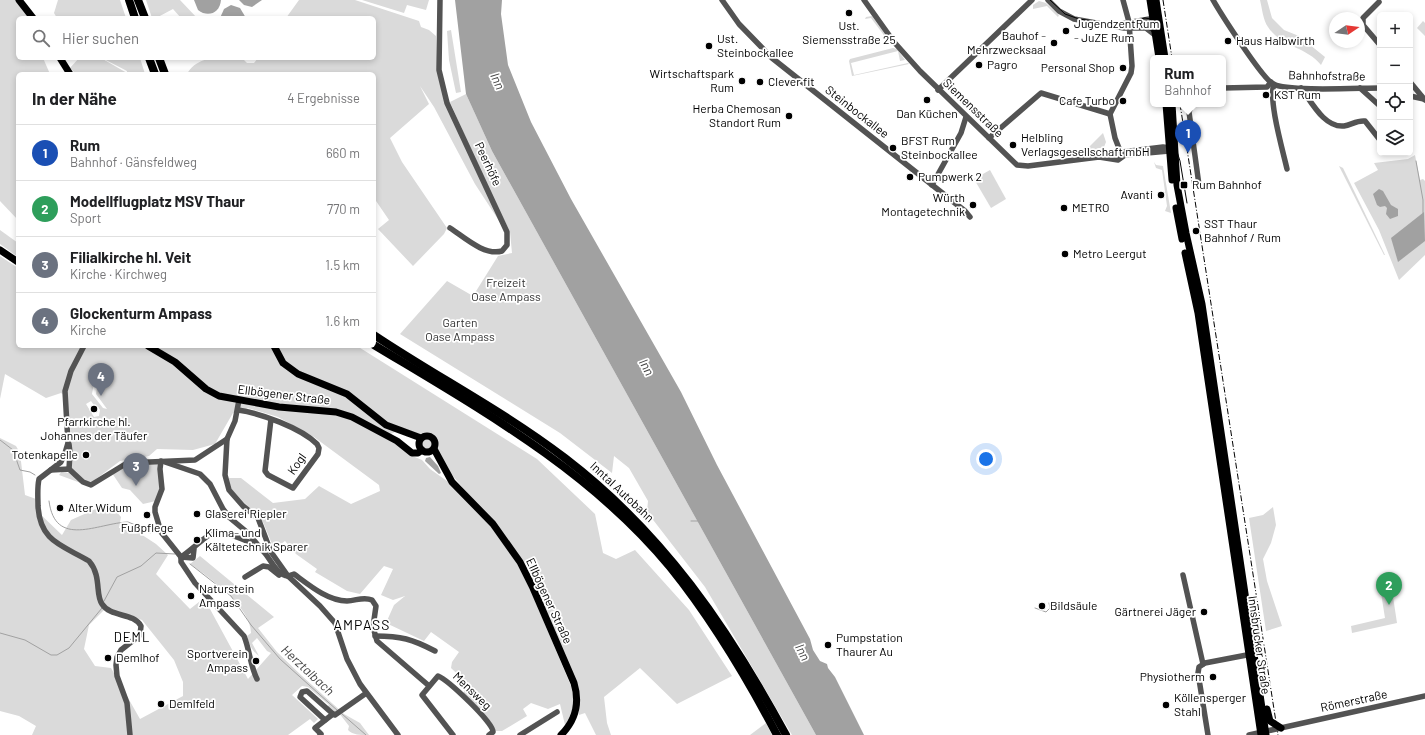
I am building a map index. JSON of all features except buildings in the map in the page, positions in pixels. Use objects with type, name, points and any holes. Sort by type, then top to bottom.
[{"type":"highway","points":[[129,0],[134,16]]},
{"type":"highway","points":[[138,0],[144,16]]},
{"type":"highway","points":[[150,60],[154,72]]},
{"type":"highway","points":[[160,60],[164,72]]},
{"type":"highway","name":"Inntal Autobahn","points":[[376,336],[531,434],[578,468],[669,556],[712,612],[745,663],[786,735]]},
{"type":"highway","name":"Inntal Autobahn","points":[[376,346],[507,426],[612,502]]},
{"type":"highway","name":"Inntal Autobahn","points":[[622,512],[700,606],[739,666],[777,735]]},
{"type":"main road","points":[[19,0],[31,16]]},
{"type":"main road","points":[[1150,0],[1164,55]]},
{"type":"main road","points":[[1156,0],[1156,39],[1159,55]]},
{"type":"main road","points":[[61,60],[69,72]]},
{"type":"main road","points":[[1166,107],[1171,147],[1186,233],[1202,304],[1250,626],[1252,654],[1266,735]]},
{"type":"main road","points":[[1171,147],[1172,107]]},
{"type":"main road","name":"Innsbrucker Straße","points":[[1171,147],[1175,199],[1196,300],[1234,559],[1252,654],[1261,735]]},
{"type":"main road","points":[[0,250],[16,261]]},
{"type":"main road","name":"Ellbögener Straße","points":[[151,348],[175,362],[209,391],[219,396],[239,400],[336,412],[352,417],[397,440],[412,453],[422,450]]},
{"type":"main road","points":[[275,348],[283,363],[298,374],[347,394],[386,425],[421,438],[428,435],[433,438],[436,443],[434,449],[428,452],[422,450],[419,445],[421,438]]},
{"type":"main road","name":"Ellbögener Straße","points":[[434,449],[452,482],[493,524],[508,544],[522,567],[536,595],[574,683],[577,694],[577,706],[574,718],[559,734]]},
{"type":"main road","points":[[1250,626],[1254,636],[1268,717],[1274,725],[1284,727]]},
{"type":"street","name":"Peerhöfe","points":[[440,0],[439,70],[447,103],[507,232],[507,246],[502,252],[491,252],[480,247],[450,228]]},
{"type":"street","name":"Steinbockallee","points":[[724,0],[739,24],[772,58],[966,212],[970,217]]},
{"type":"street","name":"Siemensstraße","points":[[864,0],[894,42],[938,90],[1013,162],[1022,166],[1171,147]]},
{"type":"street","points":[[938,90],[1032,0]]},
{"type":"street","points":[[1028,5],[1037,0]]},
{"type":"street","points":[[1117,153],[1110,114],[1131,73],[1129,25],[1123,0]]},
{"type":"street","points":[[1213,0],[1232,30],[1273,83],[1274,104],[1287,169]]},
{"type":"street","points":[[1050,1],[1059,11],[1070,18],[1112,25],[1129,25],[1156,20]]},
{"type":"street","points":[[1377,41],[1362,22],[1363,18],[1379,2]]},
{"type":"street","points":[[1129,25],[1149,29],[1153,32],[1156,39]]},
{"type":"street","name":"Bahnhofstraße","points":[[1226,88],[1267,87],[1273,83],[1301,88],[1377,88]]},
{"type":"street","points":[[1412,84],[1425,99]]},
{"type":"street","points":[[1301,88],[1327,121],[1344,126],[1361,120],[1365,121],[1377,136]]},
{"type":"street","points":[[1360,88],[1377,103]]},
{"type":"street","points":[[988,138],[1041,94],[1110,114]]},
{"type":"street","points":[[1413,97],[1425,99]]},
{"type":"street","points":[[1191,107],[1189,112],[1199,185]]},
{"type":"street","points":[[932,185],[960,133],[966,117]]},
{"type":"street","points":[[960,133],[971,122]]},
{"type":"street","points":[[69,469],[70,448],[68,443],[65,391],[71,372],[83,348]]},
{"type":"street","points":[[239,400],[236,421],[227,439],[225,475],[230,490],[243,506],[258,518],[271,552],[286,576]]},
{"type":"street","name":"Kogl","points":[[238,410],[249,411],[270,419],[306,436],[318,446],[318,454],[293,488],[268,475],[265,471],[270,419]]},
{"type":"street","points":[[50,470],[69,469],[83,482],[91,485],[127,462],[195,460],[227,439]]},
{"type":"street","points":[[68,443],[61,462],[41,476],[38,485],[39,514],[42,528],[48,537],[92,564],[103,606],[134,619],[142,628],[138,637],[122,648],[117,656],[116,670],[129,713],[130,735]]},
{"type":"street","points":[[161,461],[200,474],[210,484],[223,510],[230,518],[248,533],[286,576],[320,606],[335,623],[350,666],[366,694],[398,735]]},
{"type":"street","points":[[161,461],[160,469],[163,486],[155,510],[161,532],[181,557],[181,562],[195,583],[244,636],[248,648],[250,664],[257,679]]},
{"type":"street","points":[[181,557],[194,549],[207,536],[216,532],[231,535],[262,550]]},
{"type":"street","points":[[245,577],[260,567],[265,566],[280,576],[295,575],[307,585],[336,599],[348,601],[365,598],[372,600],[376,606],[373,624],[375,636],[379,643],[428,685],[423,692],[424,698],[453,735]]},
{"type":"street","points":[[1183,575],[1203,664]]},
{"type":"street","points":[[375,636],[415,640],[435,651]]},
{"type":"street","points":[[1208,735],[1198,673],[1199,668],[1203,664],[1252,654]]},
{"type":"street","name":"Mensweg","points":[[428,685],[437,676],[440,676],[465,698],[491,725],[493,731],[489,735]]},
{"type":"street","points":[[325,720],[300,697],[302,692],[308,691],[337,712]]},
{"type":"street","points":[[321,734],[315,728],[366,694]]},
{"type":"street","name":"Römerstraße","points":[[1249,735],[1425,696]]},
{"type":"street","points":[[520,735],[557,712]]},
{"type":"green space","points":[[0,0],[17,0],[29,16],[16,16],[16,60],[44,60],[49,72],[16,72],[16,218],[0,201]]},
{"type":"green space","points":[[58,0],[120,0],[125,16],[56,16],[54,13]]},
{"type":"green space","points":[[146,0],[180,0],[195,16],[179,16],[173,9],[160,16],[151,16]]},
{"type":"green space","points":[[299,0],[355,0],[419,21],[421,27],[429,30],[436,36],[437,71],[446,103],[503,227],[475,184],[434,107],[420,86],[429,104],[390,138],[402,162],[447,228],[444,234],[413,266],[378,229],[389,220],[376,201],[376,72],[189,72],[197,63],[204,60],[244,60],[247,63],[254,63],[256,60],[376,60],[376,16],[287,16]]},
{"type":"green space","points":[[362,0],[429,0],[426,10],[407,5],[404,13]]},
{"type":"green space","points":[[1260,0],[1267,0],[1272,18],[1284,30],[1299,36],[1325,57],[1321,65],[1309,54],[1273,34],[1265,21]]},
{"type":"green space","points":[[1039,1],[1046,3],[1059,15],[1058,17],[1047,6],[1033,9],[1033,5]]},
{"type":"green space","points":[[872,16],[890,41],[889,44],[887,44],[886,38],[871,18],[865,19],[866,17]]},
{"type":"green space","points":[[1423,21],[1425,23],[1425,36],[1417,28]]},
{"type":"green space","points":[[451,30],[461,92],[456,93],[449,60],[447,31]]},
{"type":"green space","points":[[893,48],[897,49],[905,60],[900,61],[898,51],[851,63],[854,75],[909,64],[852,76],[849,61],[850,59]]},
{"type":"green space","points":[[77,60],[104,60],[125,72],[74,72],[70,68]]},
{"type":"green space","points":[[106,60],[141,60],[144,72],[127,72]]},
{"type":"green space","points":[[466,94],[492,151],[816,735],[792,735],[705,587],[647,512],[648,501],[629,468],[614,456],[612,473],[560,433],[400,334],[447,281],[473,296],[498,256],[512,253],[510,232],[450,102]]},
{"type":"green space","points":[[1103,133],[1106,142],[1104,147],[1084,152]]},
{"type":"green space","points":[[1415,155],[1420,180],[1423,179],[1425,181],[1425,255],[1399,280],[1379,230],[1354,183],[1378,170],[1374,163],[1408,159]]},
{"type":"green space","points":[[1154,162],[1156,165],[1163,166],[1171,213],[1165,211],[1167,206],[1162,170],[1156,168]]},
{"type":"green space","points":[[1339,166],[1343,168],[1385,255],[1384,255]]},
{"type":"green space","points":[[990,170],[1006,199],[991,208],[974,179]]},
{"type":"green space","points":[[0,230],[16,242],[16,256],[0,244]]},
{"type":"green space","points":[[0,256],[16,267],[16,348],[360,348],[537,459],[595,514],[603,553],[616,559],[635,550],[689,610],[732,676],[677,704],[640,668],[604,697],[607,723],[611,735],[596,735],[585,713],[579,715],[579,700],[533,588],[493,524],[432,451],[426,452],[421,449],[420,441],[425,436],[403,428],[391,434],[410,455],[422,460],[430,469],[447,481],[489,524],[516,562],[530,589],[571,686],[573,706],[565,725],[560,704],[548,709],[531,703],[523,709],[527,716],[502,731],[496,731],[490,721],[463,693],[469,685],[451,668],[452,662],[459,652],[431,632],[424,641],[386,623],[394,605],[405,596],[393,600],[381,595],[393,569],[384,566],[360,594],[347,591],[315,572],[317,569],[296,554],[285,541],[274,549],[263,522],[230,488],[229,478],[241,478],[273,503],[305,499],[319,486],[351,504],[380,491],[379,485],[314,437],[278,417],[248,408],[233,413],[215,444],[193,450],[157,449],[149,456],[120,461],[92,482],[87,481],[86,485],[59,475],[62,471],[68,473],[71,459],[71,437],[67,397],[61,393],[46,398],[5,374],[0,399]],"holes":[[[98,381],[96,394],[107,409],[103,408],[92,394],[94,383]],[[91,401],[96,408],[98,407],[100,410],[99,416],[94,417],[86,404]]]},
{"type":"green space","points":[[0,438],[16,446],[20,453],[25,495],[36,499],[38,512],[62,535],[71,520],[109,503],[121,517],[119,528],[130,527],[156,544],[168,555],[156,574],[190,609],[204,598],[248,679],[271,653],[267,651],[257,638],[252,643],[259,656],[254,652],[247,636],[251,633],[249,623],[237,603],[218,585],[190,564],[200,556],[274,617],[258,628],[277,652],[344,714],[360,723],[369,735],[350,732],[348,730],[349,726],[339,713],[334,713],[327,707],[329,705],[308,687],[302,686],[292,695],[318,719],[314,723],[310,719],[288,735],[32,735],[36,726],[19,716],[0,711]],"holes":[[[106,608],[142,620],[174,660],[183,682],[183,696],[140,719],[111,668],[95,666],[84,649],[89,625]]]},
{"type":"green space","points":[[140,461],[158,464],[161,488],[156,501],[143,504],[130,490],[122,488],[112,473]]},
{"type":"green space","points":[[1273,507],[1276,525],[1271,543],[1263,559],[1267,581],[1282,626],[1266,631],[1249,518],[1263,515]]},
{"type":"green space","points":[[1392,590],[1397,623],[1352,633],[1351,626],[1385,618],[1381,593]]},
{"type":"green space","points":[[766,723],[772,735],[750,735]]},
{"type":"water","points":[[194,0],[221,0],[216,11],[206,14],[198,10]]},
{"type":"water","points":[[239,0],[262,0],[252,7],[244,5]]},
{"type":"water","name":"Inn","points":[[455,0],[502,0],[501,14],[508,65],[531,122],[571,199],[681,392],[717,465],[810,639],[813,650],[820,661],[827,664],[828,668],[835,677],[864,735],[816,735],[492,151],[466,94]]},
{"type":"water","points":[[231,5],[240,8],[245,16],[221,16],[224,9]]},
{"type":"water","points":[[1379,189],[1383,191],[1391,205],[1398,209],[1398,216],[1390,219],[1386,214],[1387,208],[1385,206],[1380,207],[1377,205],[1373,194]]},
{"type":"water","points":[[1424,212],[1425,241],[1398,262],[1391,238]]},
{"type":"water","points":[[430,457],[438,466],[441,473],[439,474],[425,461],[426,458]]},
{"type":"waterway","points":[[1416,161],[1423,200],[1423,214]]},
{"type":"waterway","name":"Herztalbach","points":[[0,440],[13,450],[20,470],[30,472],[35,475]]},
{"type":"waterway","name":"Herztalbach","points":[[49,501],[53,516],[60,525],[69,529],[80,530],[128,522],[150,533]]},
{"type":"waterway","points":[[691,521],[698,521]]},
{"type":"waterway","name":"Herztalbach","points":[[104,601],[117,577],[141,566],[156,553],[175,554]]},
{"type":"waterway","name":"Herztalbach","points":[[190,564],[231,596],[251,625],[280,659],[338,711]]},
{"type":"waterway","points":[[1035,608],[1046,612],[1050,608],[1049,603]]},
{"type":"waterway","name":"Herztalbach","points":[[0,633],[25,640],[51,655],[57,655],[69,648],[102,608]]},
{"type":"waterway","name":"Herztalbach","points":[[342,714],[366,735]]},
{"type":"tram line","points":[[1050,0],[1065,14],[1079,19],[1115,24],[1145,18],[1151,19],[1158,28],[1162,55]]},
{"type":"tram line","points":[[1115,27],[1147,29],[1153,32],[1157,41]]},
{"type":"tram line","points":[[1169,107],[1172,136],[1180,161],[1187,203]]},
{"type":"railway","points":[[1163,0],[1172,55]]},
{"type":"railway","points":[[1180,107],[1278,735]]},
{"type":"place","name":"Ust. Siemensstraße 25","points":[[849,13]]},
{"type":"place","name":"JugendzentRum - JuZE Rum","points":[[1066,31]]},
{"type":"place","name":"Haus Halbwirth","points":[[1228,41]]},
{"type":"place","name":"Bauhof - Mehrzwecksaal","points":[[1054,43]]},
{"type":"place","name":"Ust. Steinbockallee","points":[[709,46]]},
{"type":"place","name":"Pagro","points":[[979,65]]},
{"type":"place","name":"Personal Shop","points":[[1123,68]]},
{"type":"place","name":"Wirtschaftspark Rum","points":[[742,81]]},
{"type":"place","name":"Clever fit","points":[[760,82]]},
{"type":"place","name":"KST Rum","points":[[1266,95]]},
{"type":"place","name":"Dan Küchen","points":[[927,100]]},
{"type":"place","name":"Cafe Turbo","points":[[1123,101]]},
{"type":"place","name":"Herba Chemosan Standort Rum","points":[[789,116]]},
{"type":"place","name":"Helbling Verlagsgesellschaft mbH","points":[[1013,145]]},
{"type":"place","name":"BFST Rum Steinbockallee","points":[[893,148]]},
{"type":"place","name":"Rum","points":[[1188,153]]},
{"type":"place","name":"Pumpwerk 2","points":[[910,177]]},
{"type":"place","name":"Rum Bahnhof","points":[[1184,185]]},
{"type":"place","name":"Avanti","points":[[1161,195]]},
{"type":"place","name":"Würth Montagetechnik","points":[[973,205]]},
{"type":"place","name":"METRO","points":[[1064,208]]},
{"type":"place","name":"SST Thaur Bahnhof / Rum","points":[[1196,231]]},
{"type":"place","name":"Metro Leergut","points":[[1065,254]]},
{"type":"place","name":"Glockenturm Ampass","points":[[101,396]]},
{"type":"place","name":"Pfarrkirche hl. Johannes der Täufer","points":[[94,409]]},
{"type":"place","name":"Totenkapelle","points":[[86,455]]},
{"type":"place","name":"Filialkirche hl. Veit","points":[[136,486]]},
{"type":"place","name":"Alter Widum","points":[[60,508]]},
{"type":"place","name":"Glaserei Riepler","points":[[197,514]]},
{"type":"place","name":"Fußpflege","points":[[147,515]]},
{"type":"place","name":"Klima- und Kältetechnik Sparer","points":[[197,540]]},
{"type":"place","name":"Naturstein Ampass","points":[[191,596]]},
{"type":"place","name":"Modellflugplatz MSV Thaur","points":[[1389,605]]},
{"type":"place","name":"Bildsäule","points":[[1042,606]]},
{"type":"place","name":"Gärtnerei Jäger","points":[[1204,612]]},
{"type":"place","name":"Pumpstation Thaurer Au","points":[[828,645]]},
{"type":"place","name":"Demlhof","points":[[108,658]]},
{"type":"place","name":"Sportverein Ampass","points":[[256,661]]},
{"type":"place","name":"Physiotherm","points":[[1213,677]]},
{"type":"place","name":"Demlfeld","points":[[161,704]]},
{"type":"place","name":"Köllensperger Stahl","points":[[1166,705]]},
{"type":"district","name":"AMPASS","points":[[362,625]]},
{"type":"district","name":"DEML","points":[[132,637]]},
{"type":"park label","name":"Freizeit Oase Ampass","points":[[506,290]]},
{"type":"park label","name":"Garten Oase Ampass","points":[[460,330]]}]
